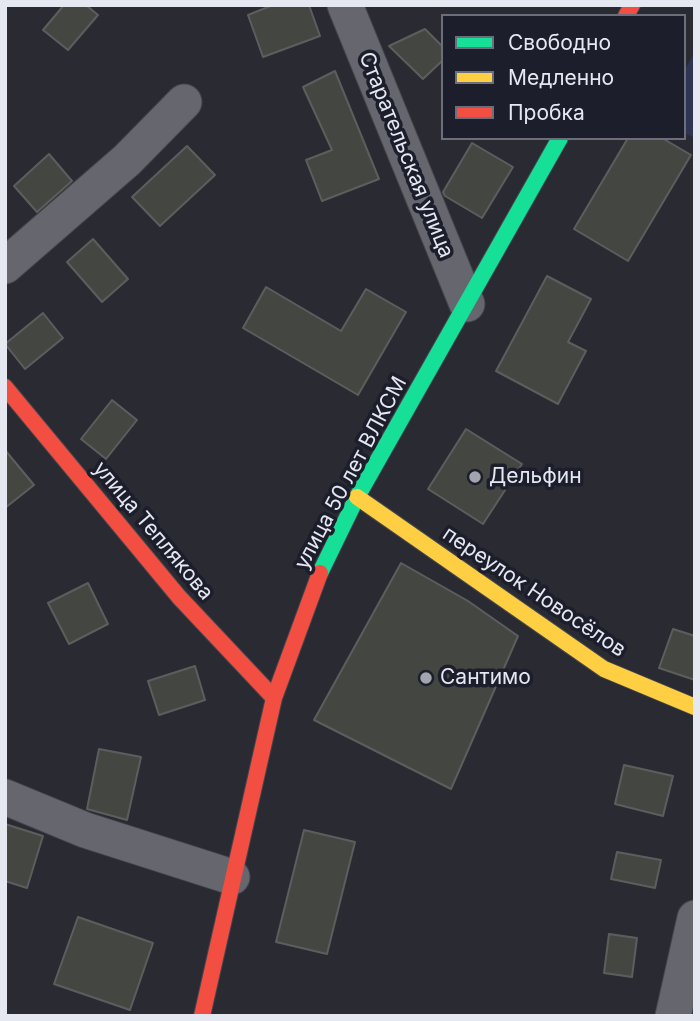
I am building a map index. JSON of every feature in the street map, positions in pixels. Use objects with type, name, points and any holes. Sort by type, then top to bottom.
[{"type":"main road","name":"улица 50 лет ВЛКСМ","points":[[202,1016],[274,698],[322,568],[357,497],[559,140]]},
{"type":"main road","name":"улица Теплякова","points":[[5,387],[179,597],[274,698]]},
{"type":"main road","name":"переулок Новосёлов","points":[[357,497],[604,669],[695,707]]},
{"type":"street","name":"Старательская улица","points":[[345,5],[467,304]]},
{"type":"street","points":[[5,266],[107,178],[184,102]]},
{"type":"street","points":[[5,797],[85,830],[232,877]]},
{"type":"street","points":[[673,1016],[695,918]]},
{"type":"shaded area","points":[[695,52],[695,138],[686,134],[686,68]]},
{"type":"building","points":[[64,5],[86,5],[98,15],[68,50],[43,30]]},
{"type":"building","points":[[273,5],[309,5],[320,36],[263,57],[248,15]]},
{"type":"building","points":[[425,29],[441,45],[441,62],[423,79],[389,46]]},
{"type":"building","points":[[335,71],[379,179],[322,201],[306,160],[332,150],[303,87]]},
{"type":"building","points":[[627,140],[665,140],[691,155],[628,261],[574,229]]},
{"type":"building","points":[[472,143],[513,167],[482,218],[445,196],[443,192]]},
{"type":"building","points":[[187,146],[215,175],[160,226],[132,197]]},
{"type":"building","points":[[49,154],[72,181],[37,212],[14,186]]},
{"type":"building","points":[[93,239],[128,279],[102,302],[67,262]]},
{"type":"building","points":[[547,276],[591,299],[568,342],[586,351],[558,404],[496,371]]},
{"type":"building","points":[[266,287],[341,331],[366,289],[406,312],[358,395],[243,328]]},
{"type":"building","points":[[43,313],[63,338],[25,369],[5,344]]},
{"type":"building","points":[[112,400],[137,420],[106,459],[81,439]]},
{"type":"building","name":"Дельфин","points":[[466,429],[522,464],[483,524],[428,489]]},
{"type":"building","points":[[5,450],[34,485],[5,508]]},
{"type":"building","name":"Сантимо","points":[[401,563],[468,601],[518,636],[451,789],[314,720]]},
{"type":"building","points":[[88,583],[108,624],[69,644],[48,603]]},
{"type":"building","points":[[673,629],[695,636],[695,680],[659,668]]},
{"type":"building","points":[[195,666],[205,700],[159,715],[148,681]]},
{"type":"building","points":[[99,749],[141,757],[127,820],[87,809]]},
{"type":"building","points":[[624,765],[673,776],[663,816],[615,804]]},
{"type":"building","points":[[5,824],[43,836],[27,888],[5,881]]},
{"type":"building","points":[[304,830],[355,842],[327,954],[276,942]]},
{"type":"building","points":[[617,852],[661,860],[655,888],[611,879]]},
{"type":"building","points":[[78,917],[153,943],[130,1010],[54,984]]},
{"type":"building","points":[[609,934],[637,938],[632,977],[604,973]]},
{"type":"traffic: fast","points":[[320,573],[357,497],[559,140]]},
{"type":"traffic: slow","points":[[357,497],[604,669],[695,707]]},
{"type":"traffic: jam","points":[[627,14],[632,5]]},
{"type":"traffic: jam","points":[[5,387],[179,597],[274,698]]},
{"type":"traffic: jam","points":[[202,1016],[274,698],[320,573]]},
{"type":"place","name":"Дельфин","points":[[475,477]]},
{"type":"place","name":"Сантимо","points":[[426,678]]}]
